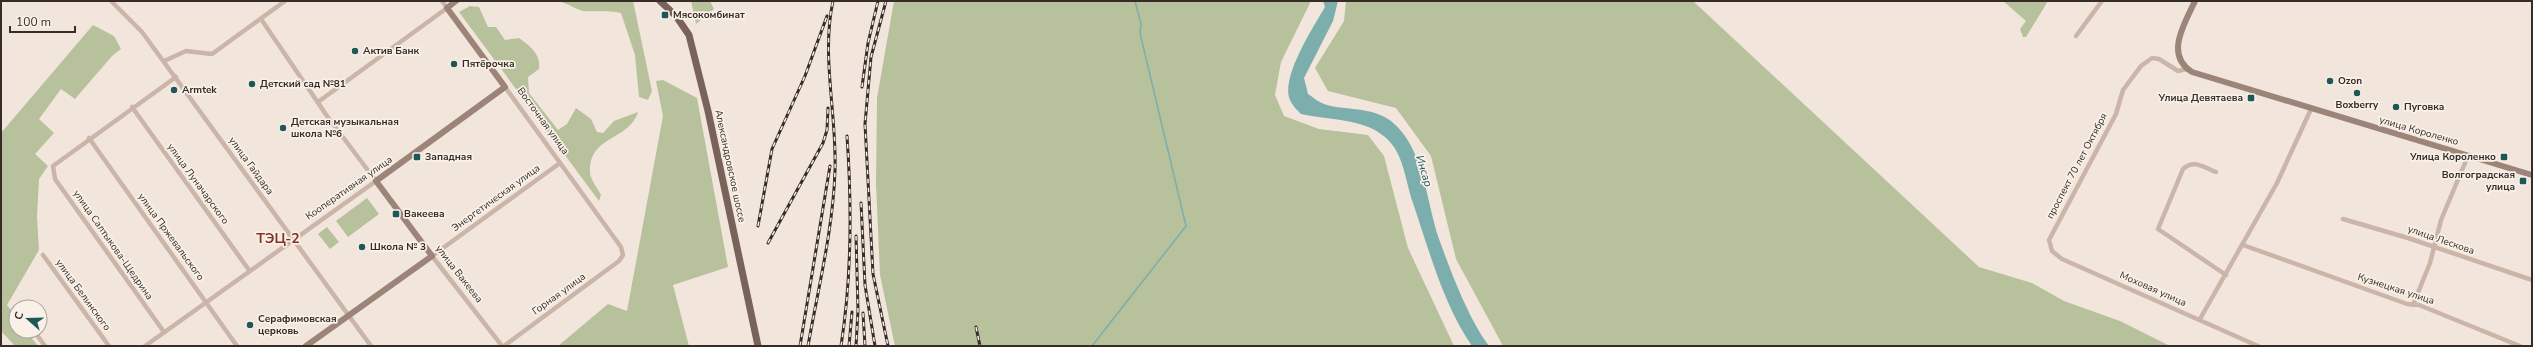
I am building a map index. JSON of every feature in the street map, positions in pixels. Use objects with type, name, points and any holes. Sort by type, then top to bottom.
[{"type":"main road","name":"Александровское шоссе","points":[[660,1],[676,16],[689,35],[708,111],[758,346]]},
{"type":"street","name":"улица Гайдара","points":[[111,1],[142,32],[176,76],[371,346]]},
{"type":"street","points":[[164,61],[186,51],[212,54],[285,1]]},
{"type":"street","name":"Восточная улица","points":[[442,1],[621,247],[623,255]]},
{"type":"street","points":[[318,102],[456,1]]},
{"type":"street","points":[[2076,36],[2102,1]]},
{"type":"street","points":[[2187,69],[2178,58],[2177,48],[2195,1]]},
{"type":"street","name":"улица Вакеева","points":[[261,19],[318,102],[376,181],[432,256],[503,346]]},
{"type":"street","name":"проспект 70 лет Октября","points":[[2049,240],[2116,114],[2123,90],[2141,66],[2152,58],[2159,59],[2178,71],[2187,69]]},
{"type":"street","name":"улица Короленко","points":[[2187,69],[2200,76],[2532,175]]},
{"type":"street","points":[[89,138],[176,76]]},
{"type":"street","name":"Кооперативная улица","points":[[145,346],[505,87]]},
{"type":"street","name":"улица Луначарского","points":[[132,108],[249,270]]},
{"type":"street","points":[[2200,319],[2226,276],[2277,183],[2311,109]]},
{"type":"street","name":"улица Салтыкова-Щедрина","points":[[89,138],[53,166],[55,179],[164,332]]},
{"type":"street","name":"улица Пржевальского","points":[[89,138],[238,346]]},
{"type":"street","points":[[2413,305],[2434,248],[2441,220],[2468,156]]},
{"type":"street","points":[[2216,172],[2194,162],[2183,169],[2158,229],[2226,276]]},
{"type":"street","name":"Энергетическая улица","points":[[306,346],[560,163]]},
{"type":"street","name":"улица Лескова","points":[[2343,219],[2408,238],[2532,280]]},
{"type":"street","name":"Моховая улица","points":[[2049,240],[2052,250],[2062,259],[2172,309],[2200,319],[2220,331],[2258,346]]},
{"type":"street","name":"Кузнецкая улица","points":[[2243,245],[2462,322],[2520,346]]},
{"type":"street","name":"улица Белинского","points":[[43,255],[109,346]]},
{"type":"street","name":"Горная улица","points":[[503,346],[619,261],[623,255]]},
{"type":"green space","points":[[557,1],[633,1],[652,91],[648,100],[639,97],[635,55],[621,13],[607,11],[583,11]]},
{"type":"green space","points":[[691,1],[710,1],[714,9],[696,24]]},
{"type":"green space","points":[[894,1],[1311,1],[1281,62],[1275,95],[1284,116],[1319,129],[1368,135],[1384,156],[1408,248],[1454,346],[895,346],[880,275],[876,184],[877,98]]},
{"type":"green space","points":[[1346,1],[1693,1],[1979,267],[2032,283],[2064,301],[2120,321],[2170,346],[1503,346],[1456,259],[1431,156],[1396,108],[1328,91],[1315,68],[1344,21]]},
{"type":"green space","points":[[2003,1],[2048,1],[2026,37],[2023,37],[2020,29],[2026,21]]},
{"type":"green space","points":[[470,6],[479,7],[488,27],[496,27],[505,40],[519,38],[534,51],[538,59],[539,69],[528,77],[529,93],[558,130],[567,124],[576,108],[591,119],[597,132],[603,133],[614,121],[638,112],[627,128],[602,144],[591,160],[590,175],[601,195],[599,201],[459,12]]},
{"type":"green space","points":[[93,25],[114,36],[121,49],[112,56],[75,99],[61,89],[39,119],[54,133],[35,154],[48,166],[39,179],[37,217],[39,250],[10,299],[8,299],[8,338],[1,331],[1,133]]},
{"type":"green space","points":[[663,80],[697,98],[728,267],[673,285],[689,346],[558,346],[608,304],[627,311],[663,116],[656,81]]},
{"type":"green space","points":[[367,198],[379,214],[348,237],[336,221]]},
{"type":"green space","points":[[327,227],[339,242],[330,249],[318,234]]},
{"type":"green space","points":[[8,339],[32,339],[38,346],[15,346]]},
{"type":"water","points":[[1323,1],[1338,1],[1333,21],[1304,78],[1308,94],[1324,104],[1341,108],[1367,111],[1383,116],[1391,121],[1402,132],[1411,145],[1417,160],[1439,239],[1455,280],[1467,309],[1481,335],[1489,346],[1472,346],[1453,313],[1431,258],[1403,167],[1391,143],[1385,137],[1366,126],[1301,114],[1290,100],[1288,90],[1294,66],[1306,39],[1325,7]]},
{"type":"waterway","points":[[1092,346],[1186,226],[1140,33],[1141,24],[1135,1]]},
{"type":"railway","points":[[808,346],[828,237],[834,193],[835,150],[829,64],[830,22],[833,1]]},
{"type":"railway","points":[[862,87],[868,43],[878,1]]},
{"type":"railway","points":[[886,1],[871,57],[865,124],[873,274],[888,346]]},
{"type":"railway","points":[[758,226],[772,149],[805,76],[827,16]]},
{"type":"railway","points":[[768,243],[823,143],[827,130],[828,108]]},
{"type":"railway","points":[[841,346],[845,320],[850,241],[850,189],[847,136]]},
{"type":"railway","points":[[800,346],[830,166]]},
{"type":"railway","points":[[861,203],[865,285],[875,346]]},
{"type":"railway","points":[[856,236],[858,310],[856,346]]},
{"type":"railway","points":[[849,346],[852,312]]},
{"type":"railway","points":[[863,313],[865,346]]},
{"type":"railway","points":[[976,327],[980,346]]},
{"type":"place","name":"Мясокомбинат","points":[[665,15]]},
{"type":"place","name":"Актив Банк","points":[[355,51]]},
{"type":"place","name":"Пятёрочка","points":[[454,64]]},
{"type":"place","name":"Ozon","points":[[2330,81]]},
{"type":"place","name":"Детский сад №81","points":[[252,84]]},
{"type":"place","name":"Armtek","points":[[174,90]]},
{"type":"place","name":"Boxberry","points":[[2357,93]]},
{"type":"place","name":"Улица Девятаева","points":[[2251,98]]},
{"type":"place","name":"Пуговка","points":[[2396,107]]},
{"type":"place","name":"Детская музыкальная школа №6","points":[[283,128]]},
{"type":"place","name":"Западная","points":[[417,157]]},
{"type":"place","name":"Улица Короленко","points":[[2504,157]]},
{"type":"place","name":"Волгоградская улица","points":[[2523,181]]},
{"type":"place","name":"Вакеева","points":[[396,214]]},
{"type":"place","name":"Школа № 3","points":[[362,247]]},
{"type":"place","name":"Серафимовская церковь","points":[[250,325]]},
{"type":"district","name":"ТЭЦ-2","points":[[278,238]]},
{"type":"water label","name":"Инсар","points":[[1424,171]]}]
